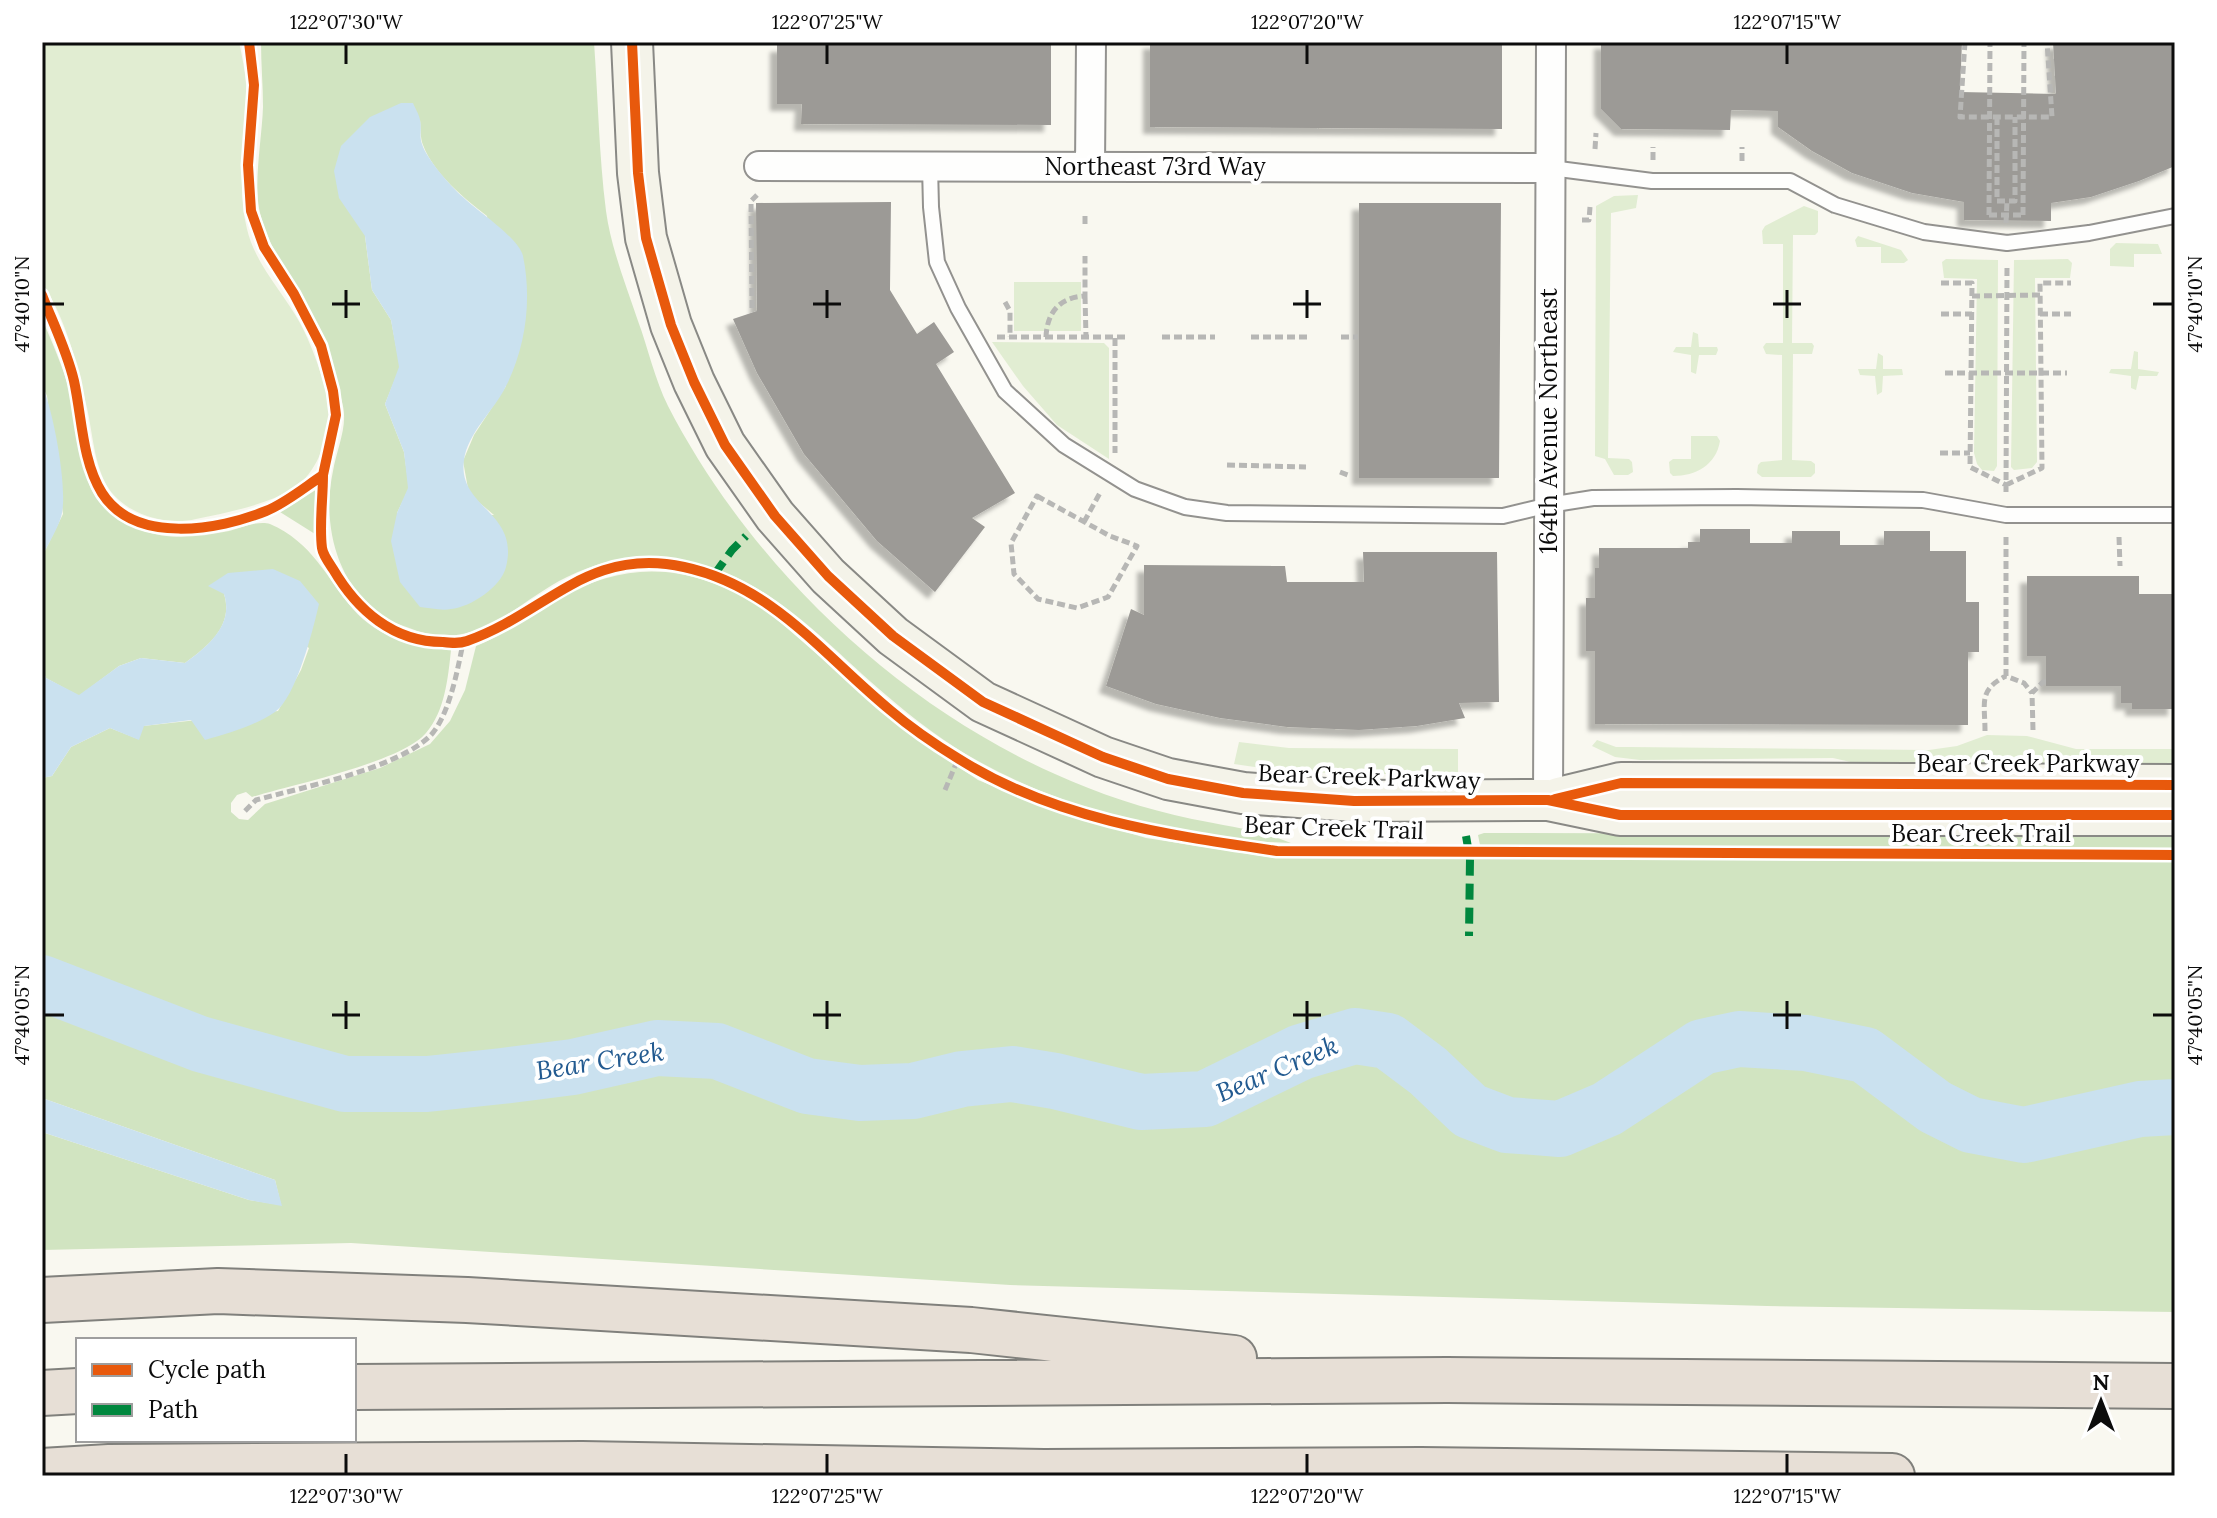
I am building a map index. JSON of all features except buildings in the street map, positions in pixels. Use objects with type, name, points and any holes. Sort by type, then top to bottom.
[{"type":"highway","points":[[42,1300],[218,1291],[389,1297],[939,1328],[1447,1380]]},
{"type":"highway","points":[[356,1387],[1447,1380],[2175,1386]]},
{"type":"highway","points":[[42,1393],[76,1391]]},
{"type":"highway","points":[[42,1471],[109,1467],[582,1464],[1044,1472],[1421,1470],[1892,1476]]},
{"type":"highway","points":[[995,1476],[1044,1472]]},
{"type":"main road","name":"Bear Creek Parkway","points":[[632,42],[638,173],[646,238],[671,325],[694,382],[725,445],[775,516],[828,576],[893,636],[983,702],[1103,757],[1168,779],[1243,793],[1354,801],[1548,800],[1620,815],[2175,815]]},
{"type":"main road","name":"Bear Creek Parkway","points":[[1548,800],[1621,783],[2175,785]]},
{"type":"street","points":[[1090,166],[1091,42]]},
{"type":"street","name":"164th Avenue Northeast","points":[[1548,800],[1551,42]]},
{"type":"street","name":"Northeast 73rd Way","points":[[762,179],[930,166],[1551,168]]},
{"type":"lane","points":[[930,166],[937,262],[958,308],[1005,391],[1064,445],[1135,489],[1185,507],[1227,513],[1503,516],[1593,498],[1835,498],[1923,500],[2006,515],[2175,515]]},
{"type":"lane","points":[[1551,168],[1652,181],[1790,181],[1835,205],[1909,228],[2007,243],[2089,233],[2175,216]]},
{"type":"path","points":[[1965,42],[1960,117],[2052,117],[2047,42]]},
{"type":"path","points":[[1989,215],[1990,42]]},
{"type":"path","points":[[2023,215],[2024,42]]},
{"type":"path","points":[[1997,117],[1997,201],[2015,201],[2015,117]]},
{"type":"path","points":[[1595,149],[1596,133]]},
{"type":"path","points":[[752,308],[751,201],[762,179]]},
{"type":"path","points":[[2006,215],[2007,201]]},
{"type":"path","points":[[1582,220],[1589,220],[1590,207]]},
{"type":"path","points":[[1977,215],[2037,215]]},
{"type":"path","points":[[1085,216],[1085,224]]},
{"type":"path","points":[[1085,256],[1086,337]]},
{"type":"path","points":[[2006,492],[2007,262]]},
{"type":"path","points":[[1941,283],[1972,283],[1970,467],[2006,485]]},
{"type":"path","points":[[2006,485],[2042,468],[2040,283],[2071,283]]},
{"type":"path","points":[[1972,296],[2040,295]]},
{"type":"path","points":[[1046,337],[1050,317],[1058,305],[1069,298],[1085,296]]},
{"type":"path","points":[[1005,302],[1010,311],[1010,337]]},
{"type":"path","points":[[1941,314],[1972,314]]},
{"type":"path","points":[[2040,314],[2071,314]]},
{"type":"path","points":[[988,337],[1126,337]]},
{"type":"path","points":[[1162,337],[1215,337]]},
{"type":"path","points":[[1251,337],[1307,337]]},
{"type":"path","points":[[1341,337],[1358,337]]},
{"type":"path","points":[[1115,338],[1115,460]]},
{"type":"path","points":[[1945,373],[2067,373]]},
{"type":"path","points":[[1940,453],[1970,453]]},
{"type":"path","points":[[1227,465],[1306,467]]},
{"type":"path","points":[[1340,472],[1348,475]]},
{"type":"path","points":[[1084,522],[1102,490]]},
{"type":"path","points":[[1037,496],[1084,522],[1137,546],[1108,597],[1077,608],[1038,599],[1014,574],[1011,543],[1037,496]]},
{"type":"path","points":[[2119,516],[2120,566]]},
{"type":"path","points":[[2006,534],[2006,676]]},
{"type":"path","points":[[448,643],[463,643],[474,638]]},
{"type":"path","points":[[245,811],[256,800],[384,762],[413,748],[432,734],[454,688],[463,643]]},
{"type":"path","points":[[1985,731],[1985,693],[1991,684],[2006,676],[2024,683],[2032,693],[2033,730]]},
{"type":"path","points":[[2032,693],[2046,682]]},
{"type":"path","points":[[947,751],[969,765]]},
{"type":"path","points":[[945,790],[958,759]]},
{"type":"green space","points":[[42,42],[239,42],[246,84],[242,193],[247,229],[256,254],[305,332],[319,368],[328,405],[328,425],[319,456],[309,474],[294,488],[246,508],[185,521],[160,519],[137,512],[109,489],[97,460],[70,343],[42,283]]},
{"type":"green space","points":[[261,42],[594,42],[608,225],[659,386],[701,464],[740,520],[783,572],[831,622],[883,667],[938,708],[995,744],[1055,774],[1122,800],[1291,843],[1211,836],[1130,820],[1090,809],[1014,779],[966,754],[919,722],[782,605],[735,577],[690,562],[637,557],[602,563],[567,577],[494,622],[457,635],[435,635],[412,629],[375,610],[347,577],[334,543],[330,489],[344,422],[335,374],[316,323],[276,253],[260,213],[257,189],[263,107]],"holes":[[[420,120],[422,142],[434,166],[487,216],[506,386],[474,435],[463,461],[469,494],[494,515],[397,513],[409,488],[404,452],[385,404],[400,367],[391,320],[372,290],[365,236]]]},
{"type":"green space","points":[[1638,195],[1636,208],[1611,213],[1608,458],[1629,459],[1633,472],[1614,475],[1605,459],[1595,456],[1596,206],[1614,196]]},
{"type":"green space","points":[[1804,206],[1818,211],[1818,232],[1815,235],[1793,235],[1792,343],[1812,343],[1814,346],[1812,354],[1793,354],[1792,460],[1811,461],[1815,464],[1815,473],[1811,477],[1762,477],[1757,473],[1761,462],[1782,460],[1782,355],[1766,354],[1763,347],[1766,343],[1783,343],[1783,244],[1763,244],[1762,231],[1765,226]]},
{"type":"green space","points":[[1858,236],[1901,250],[1908,260],[1904,263],[1881,263],[1881,247],[1857,247],[1855,240]]},
{"type":"green space","points":[[2116,243],[2158,244],[2162,254],[2134,254],[2134,267],[2110,266],[2110,249]]},
{"type":"green space","points":[[1946,259],[1998,260],[1997,466],[1994,471],[1982,470],[1974,453],[1977,279],[1944,278],[1942,262]]},
{"type":"green space","points":[[2068,259],[2072,263],[2070,278],[2035,278],[2037,462],[2032,468],[2014,470],[2011,467],[2014,260]]},
{"type":"green space","points":[[1014,282],[1081,282],[1081,331],[1014,331]]},
{"type":"green space","points":[[42,319],[70,392],[86,475],[96,498],[104,506],[137,528],[166,536],[196,536],[255,524],[270,524],[308,550],[353,609],[374,627],[411,643],[451,650],[438,715],[426,733],[413,744],[345,771],[252,797],[246,792],[237,795],[231,803],[231,812],[239,819],[248,820],[265,804],[380,768],[430,744],[450,721],[465,690],[476,646],[583,586],[636,572],[662,572],[713,583],[765,609],[901,727],[978,780],[1056,811],[1146,838],[1275,858],[2175,862],[2175,1312],[1767,1306],[1010,1285],[351,1243],[42,1250],[42,1132],[249,1200],[281,1205],[275,1180],[42,1098],[42,778],[52,776],[71,747],[110,728],[138,739],[143,726],[278,711],[301,670],[309,648],[224,594],[225,616],[217,634],[185,663],[141,658],[119,666],[79,696],[46,678],[42,668],[42,557],[63,514],[47,396],[42,385]]},
{"type":"green space","points":[[1693,332],[1698,334],[1699,347],[1717,347],[1718,350],[1716,355],[1699,355],[1696,374],[1691,372],[1691,355],[1673,352],[1676,347],[1691,347]]},
{"type":"green space","points":[[992,342],[1104,343],[1109,348],[1109,459],[1057,425],[1023,386]]},
{"type":"green space","points":[[2134,351],[2138,352],[2138,369],[2159,372],[2157,376],[2139,376],[2136,390],[2131,388],[2131,376],[2109,373],[2111,369],[2131,369]]},
{"type":"green space","points":[[1878,353],[1883,356],[1883,369],[1902,369],[1903,375],[1883,376],[1882,392],[1877,395],[1875,376],[1860,375],[1858,369],[1876,369]]},
{"type":"green space","points":[[1691,436],[1717,436],[1720,441],[1718,449],[1704,468],[1673,476],[1669,462],[1673,459],[1691,459]]},
{"type":"green space","points":[[319,488],[315,534],[280,512]]},
{"type":"green space","points":[[1987,735],[2027,736],[2076,749],[2175,749],[2175,775],[1903,774],[1833,758],[1640,760],[1615,757],[1592,746],[1597,740],[1616,747],[1929,750],[1957,746]]},
{"type":"green space","points":[[1239,742],[1289,748],[1458,749],[1458,774],[1318,772],[1234,764]]},
{"type":"green space","points":[[1478,835],[2175,835],[2175,849],[1480,845]]},
{"type":"water","points":[[401,103],[413,103],[420,120],[424,150],[434,164],[458,192],[514,241],[523,256],[526,272],[527,306],[523,339],[513,371],[471,440],[464,460],[464,476],[470,489],[504,533],[508,548],[506,567],[498,582],[484,595],[447,610],[420,607],[400,582],[391,541],[397,513],[408,488],[404,452],[385,404],[399,367],[391,320],[372,290],[365,236],[339,198],[334,171],[341,146],[370,117]]},
{"type":"water","points":[[42,385],[55,431],[63,505],[55,532],[42,557]]},
{"type":"water","points":[[273,569],[300,581],[319,604],[297,679],[275,712],[250,725],[205,740],[191,720],[144,726],[139,740],[110,728],[71,747],[52,776],[42,778],[42,668],[46,678],[79,695],[119,666],[141,658],[185,663],[217,634],[225,615],[224,594],[208,586],[228,573]]},
{"type":"water","points":[[42,1098],[275,1180],[282,1206],[249,1200],[42,1132]]},
{"type":"waterway","name":"Bear Creek","points":[[42,983],[200,1044],[345,1084],[427,1084],[502,1076],[573,1067],[657,1048],[717,1051],[807,1086],[860,1093],[913,1091],[962,1079],[1012,1074],[1141,1102],[1205,1099],[1301,1052],[1355,1036],[1388,1041],[1428,1071],[1470,1111],[1507,1125],[1560,1129],[1607,1109],[1702,1047],[1739,1039],[1806,1043],[1865,1055],[1935,1107],[1971,1125],[2024,1135],[2140,1109],[2175,1107]]},
{"type":"marked path","points":[[714,575],[746,536]]},
{"type":"marked path","points":[[1466,836],[1470,859],[1469,936]]},
{"type":"cycle path","points":[[42,295],[71,370],[90,467],[102,493],[117,509],[135,520],[156,527],[179,529],[225,524],[266,511],[323,475],[336,415],[321,346],[294,294],[264,247],[251,211],[248,165],[254,85],[249,42]]},
{"type":"cycle path","name":"Bear Creek Trail","points":[[632,42],[638,173],[646,238],[671,325],[694,382],[725,445],[775,516],[828,576],[893,636],[983,702],[1103,757],[1168,779],[1243,793],[1354,801],[1548,800],[1620,815],[2175,815]]},
{"type":"cycle path","name":"Bear Creek Trail","points":[[323,475],[321,530],[324,553],[353,598],[393,630],[425,641],[464,642],[495,629],[594,574],[621,566],[650,563],[684,567],[716,576],[771,606],[906,723],[995,780],[1073,810],[1154,831],[1277,851],[2175,855]]},
{"type":"cycle path","points":[[1555,799],[1621,783],[2175,785]]}]
